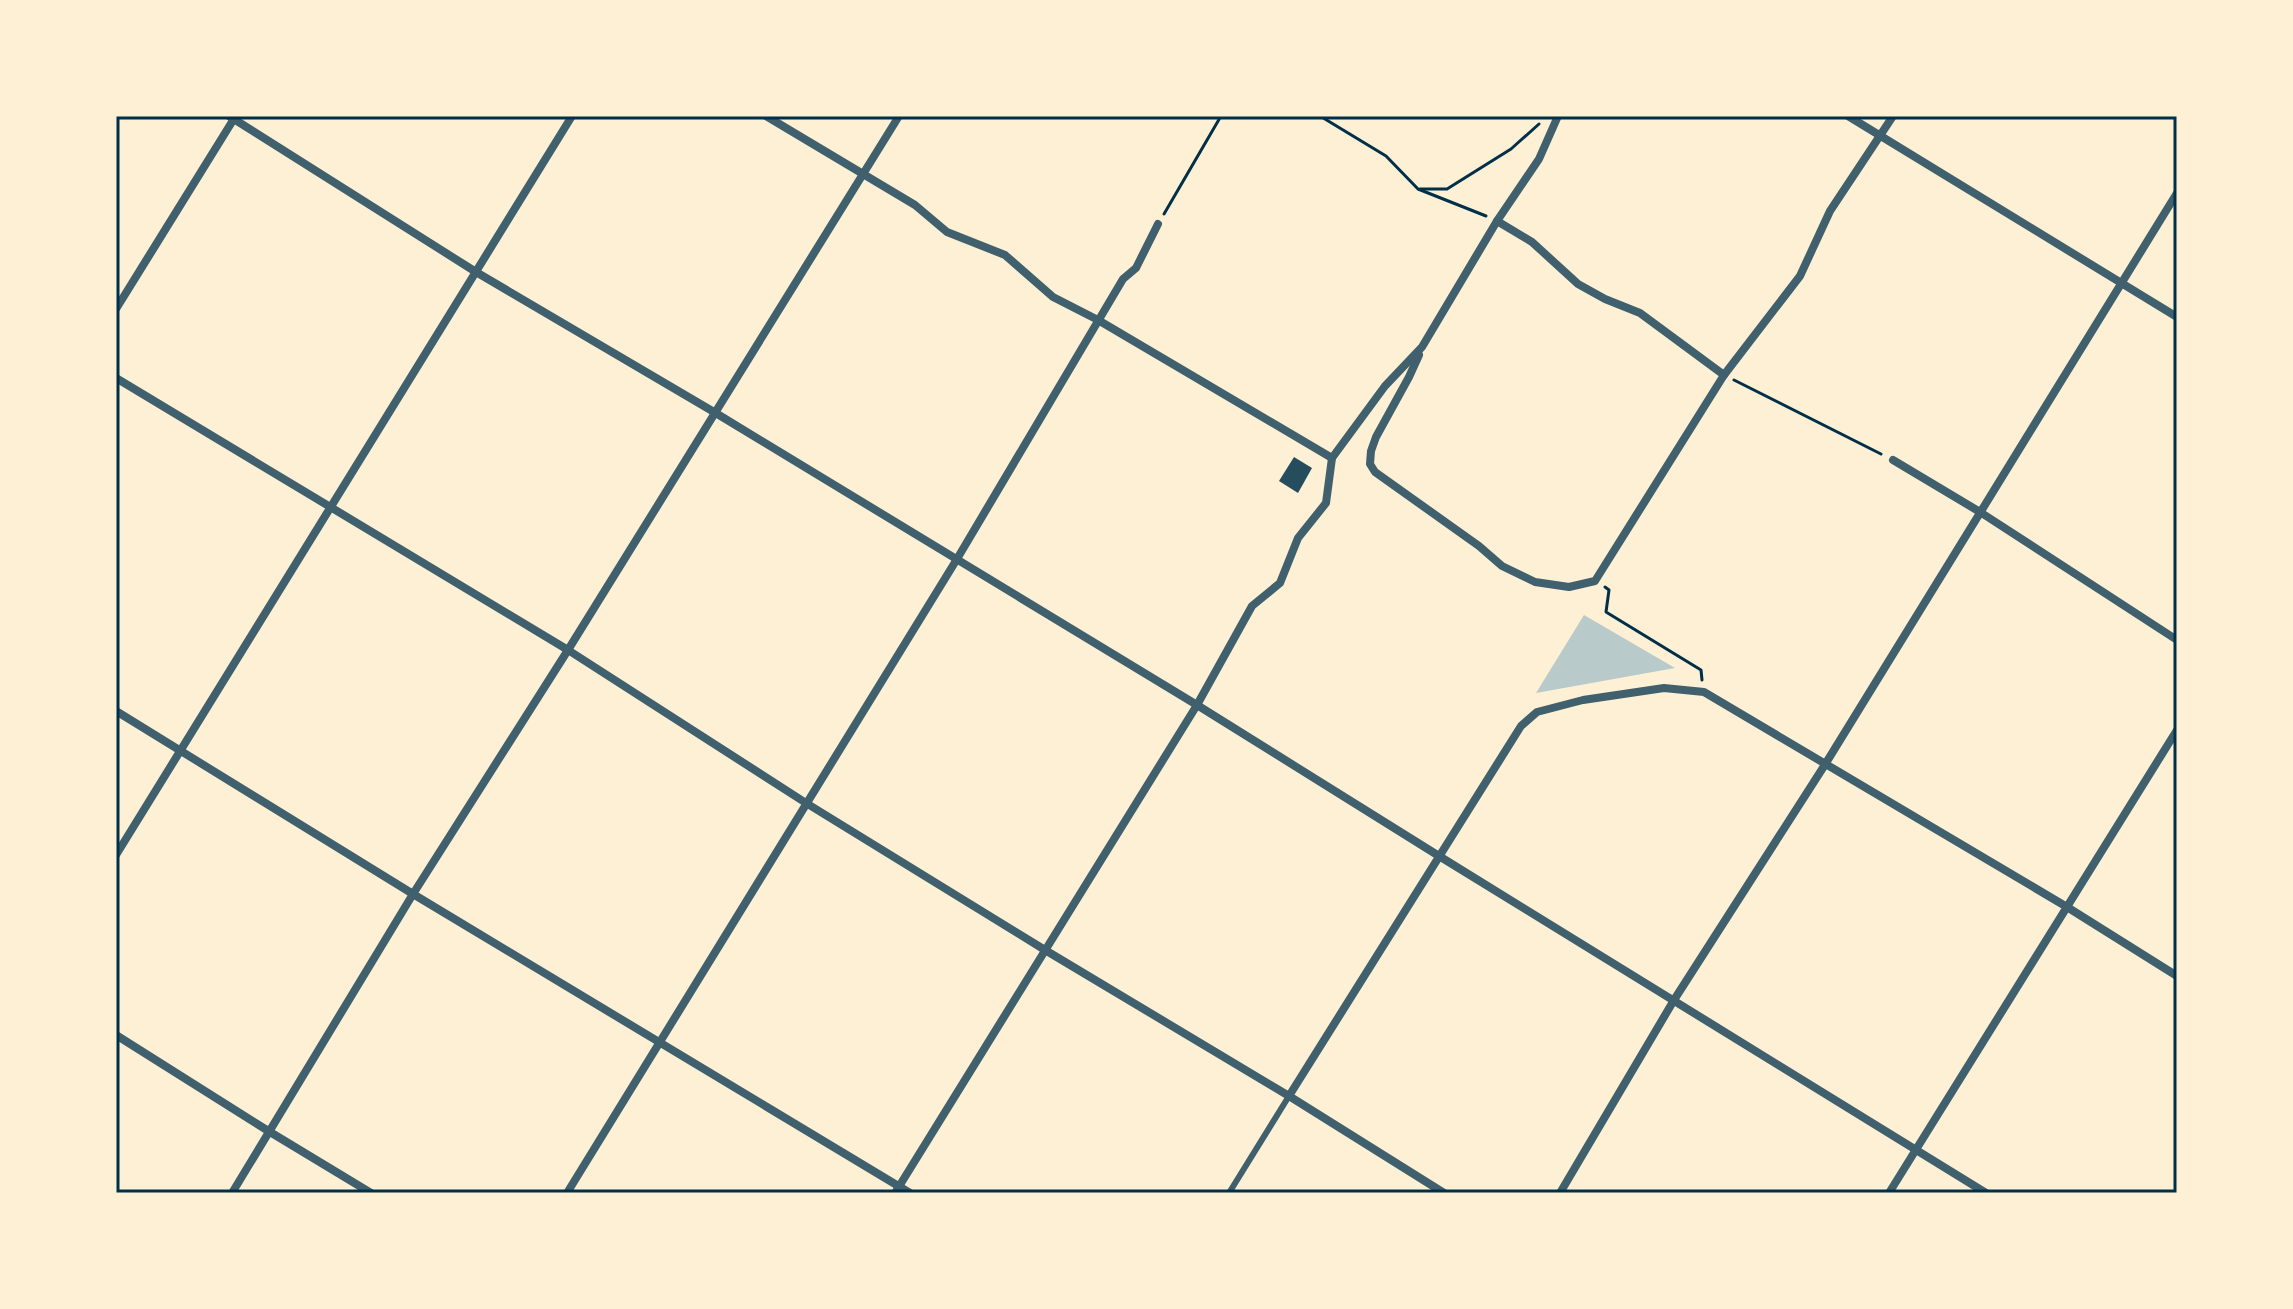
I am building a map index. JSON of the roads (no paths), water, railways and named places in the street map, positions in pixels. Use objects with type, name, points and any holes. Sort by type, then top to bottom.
[{"type":"street","points":[[116,855],[572,116]]},
{"type":"street","points":[[766,116],[915,205],[947,232],[1005,255],[1053,297],[1098,320],[1332,458]]},
{"type":"street","points":[[232,1193],[413,894],[899,116]]},
{"type":"street","points":[[1558,116],[1539,159],[1497,221],[1422,347],[1376,437],[1370,464],[1375,472],[1502,566],[1535,582],[1569,587],[1595,581],[1724,375],[1800,276],[1830,211],[1893,116]]},
{"type":"street","points":[[1848,116],[2177,317]]},
{"type":"street","points":[[116,309],[233,117],[476,272],[714,412],[1197,705],[1986,1193]]},
{"type":"street","points":[[1560,1193],[1674,1000],[1826,763],[2177,193]]},
{"type":"street","points":[[1497,221],[1532,242],[1578,284],[1640,313],[1724,375]]},
{"type":"street","points":[[567,1193],[957,559],[1123,279],[1136,268],[1158,224]]},
{"type":"street","points":[[897,1190],[1197,705],[1252,606],[1280,583],[1298,538],[1326,503],[1332,458],[1385,386],[1422,347]]},
{"type":"street","points":[[116,378],[568,650],[806,803],[1444,1193]]},
{"type":"street","points":[[1893,460],[1980,512],[2177,640]]},
{"type":"street","points":[[1229,1193],[1521,726],[1537,712],[1557,705],[1664,688],[1704,692],[2067,907],[2177,976]]},
{"type":"street","points":[[116,711],[661,1042],[897,1190],[910,1193]]},
{"type":"street","points":[[1889,1193],[2177,730]]},
{"type":"street","points":[[116,1035],[371,1193]]}]
